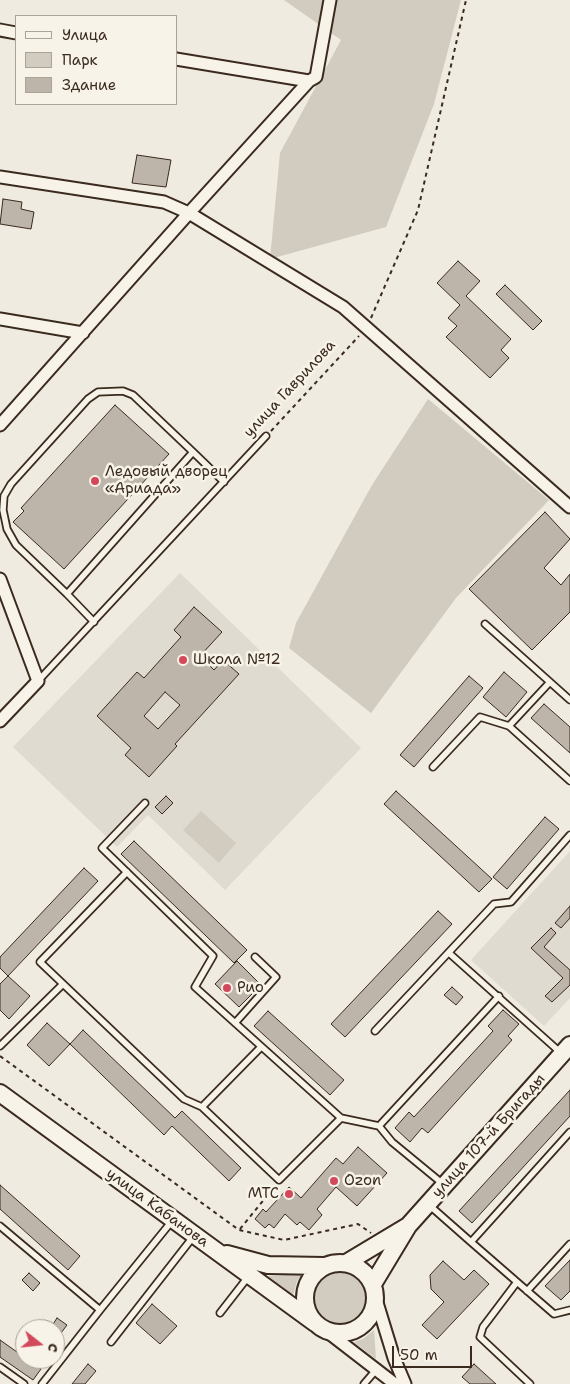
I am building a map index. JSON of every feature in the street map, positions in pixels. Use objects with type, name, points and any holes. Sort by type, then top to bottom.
[{"type":"main road","name":"улица 107-й Бригады","points":[[408,1226],[566,1049]]},
{"type":"main road","name":"улица Кабанова","points":[[0,1093],[320,1327]]},
{"type":"main road","points":[[346,1263],[408,1226]]},
{"type":"main road","points":[[374,1290],[408,1226]]},
{"type":"main road","points":[[213,1249],[243,1260],[268,1265],[324,1266],[335,1262],[357,1266],[366,1274],[374,1290],[374,1308],[369,1319],[360,1327],[349,1332],[336,1334],[320,1327],[304,1303],[304,1292],[312,1277],[324,1266]]},
{"type":"street","points":[[0,425],[309,81],[316,77],[330,0]]},
{"type":"street","points":[[0,30],[15,33]]},
{"type":"street","points":[[178,59],[309,81]]},
{"type":"street","points":[[0,177],[164,202],[190,213],[343,307],[570,507]]},
{"type":"street","points":[[0,320],[83,333]]},
{"type":"street","points":[[0,579],[38,681]]},
{"type":"street","name":"улица Гаврилова","points":[[0,721],[38,681]]},
{"type":"street","points":[[374,1290],[394,1358],[405,1384]]},
{"type":"street","name":"улица Кабанова","points":[[320,1327],[395,1384]]},
{"type":"lane","points":[[94,622],[16,545],[7,529],[3,510],[4,496],[11,484],[88,399],[98,392],[123,391],[133,395],[224,482]]},
{"type":"lane","name":"улица Гаврилова","points":[[38,681],[266,436]]},
{"type":"lane","points":[[66,594],[193,452]]},
{"type":"lane","points":[[485,624],[570,700]]},
{"type":"lane","points":[[509,726],[550,682]]},
{"type":"lane","points":[[433,767],[480,717],[509,726],[570,782]]},
{"type":"lane","points":[[145,804],[102,848],[213,956],[195,986],[341,1118],[379,1126],[392,1142],[445,1185]]},
{"type":"lane","points":[[376,1032],[494,904],[511,902],[570,835]]},
{"type":"lane","points":[[127,872],[40,962],[184,1099],[202,1107],[279,1180],[341,1118]]},
{"type":"lane","points":[[449,952],[499,996],[566,1049]]},
{"type":"lane","points":[[235,1023],[276,977],[255,957]]},
{"type":"lane","points":[[0,1046],[63,984]]},
{"type":"lane","points":[[379,1126],[499,996]]},
{"type":"lane","points":[[202,1107],[261,1047]]},
{"type":"lane","points":[[471,1242],[570,1132]]},
{"type":"lane","points":[[428,1204],[554,1314],[570,1310]]},
{"type":"lane","points":[[42,1384],[173,1220]]},
{"type":"lane","points":[[0,1226],[100,1310]]},
{"type":"lane","points":[[111,1342],[195,1236]]},
{"type":"lane","points":[[527,1291],[570,1244]]},
{"type":"lane","points":[[220,1313],[249,1275]]},
{"type":"lane","points":[[517,1282],[483,1327],[480,1337],[530,1384]]},
{"type":"lane","points":[[0,1367],[24,1384]]},
{"type":"lane","points":[[364,1384],[376,1370]]},
{"type":"path","name":"улица Гаврилова","points":[[266,436],[367,328],[418,210],[466,0]]},
{"type":"path","points":[[0,1056],[239,1230],[284,1240],[358,1224],[374,1235]]},
{"type":"path","points":[[239,1230],[279,1180]]},
{"type":"shaded area","name":"Школа №12","points":[[180,573],[361,748],[225,890],[148,815],[117,847],[13,747]]},
{"type":"shaded area","points":[[570,851],[570,998],[544,1026],[471,960]]},
{"type":"green space","points":[[284,0],[461,0],[434,104],[386,227],[270,259],[280,153],[341,40]]},
{"type":"green space","points":[[428,399],[549,500],[456,598],[371,713],[289,648],[296,623],[372,485]]},
{"type":"green space","points":[[201,811],[236,843],[219,863],[183,830]]},
{"type":"green space","points":[[340,1269],[356,1274],[364,1282],[369,1298],[364,1314],[356,1322],[340,1327],[324,1322],[316,1314],[311,1298],[316,1282],[324,1274]]},
{"type":"green space","points":[[302,1274],[297,1281],[293,1296],[276,1285],[268,1276]]},
{"type":"green space","points":[[374,1330],[376,1359],[354,1342],[363,1339]]},
{"type":"building","points":[[137,155],[171,160],[166,187],[132,183]]},
{"type":"building","points":[[3,199],[22,202],[21,209],[34,212],[31,229],[0,224]]},
{"type":"building","points":[[458,261],[480,281],[466,296],[511,339],[501,350],[509,358],[490,378],[446,337],[457,326],[448,318],[460,305],[437,283]]},
{"type":"building","points":[[505,285],[542,321],[533,330],[496,294]]},
{"type":"building","name":"Ледовый дворец «Ариада»","points":[[115,405],[169,454],[64,569],[13,522],[24,511],[21,508]]},
{"type":"building","points":[[545,512],[570,539],[544,568],[561,585],[570,574],[570,612],[532,650],[469,589]]},
{"type":"building","points":[[194,607],[222,632],[200,656],[214,670],[223,660],[239,674],[175,744],[177,746],[149,777],[125,755],[131,748],[97,716],[137,672],[144,678],[181,637],[174,630]],"holes":[[[165,692],[180,705],[158,729],[144,716]]]},
{"type":"building","points":[[504,672],[527,692],[506,717],[483,697]]},
{"type":"building","points":[[469,676],[483,688],[414,767],[400,755]]},
{"type":"building","points":[[544,704],[570,727],[570,753],[531,718]]},
{"type":"building","points":[[396,791],[492,879],[479,892],[384,804]]},
{"type":"building","points":[[166,796],[173,803],[162,814],[155,807]]},
{"type":"building","points":[[545,817],[559,829],[507,889],[493,877]]},
{"type":"building","points":[[134,841],[247,950],[234,963],[121,854]]},
{"type":"building","points":[[84,868],[98,881],[8,976],[0,968],[0,957]]},
{"type":"building","points":[[570,906],[570,918],[561,928],[555,923]]},
{"type":"building","points":[[438,911],[452,924],[345,1037],[331,1024]]},
{"type":"building","points":[[551,928],[556,933],[544,947],[570,970],[570,985],[552,1002],[545,996],[563,978],[531,948]]},
{"type":"building","points":[[237,961],[261,985],[239,1007],[215,984]]},
{"type":"building","points":[[8,976],[30,996],[9,1019],[0,1010],[0,984]]},
{"type":"building","points":[[452,987],[463,997],[456,1005],[444,995]]},
{"type":"building","points":[[503,1010],[519,1024],[508,1036],[512,1040],[428,1133],[422,1128],[410,1142],[395,1128],[409,1112],[414,1117],[493,1031],[488,1026]]},
{"type":"building","points":[[268,1011],[344,1080],[330,1095],[254,1026]]},
{"type":"building","points":[[47,1023],[70,1044],[49,1066],[27,1045]]},
{"type":"building","points":[[83,1030],[175,1118],[182,1111],[241,1168],[229,1181],[172,1126],[164,1135],[70,1044]]},
{"type":"building","points":[[570,1090],[570,1116],[472,1223],[459,1211]]},
{"type":"building","points":[[358,1147],[387,1173],[357,1206],[336,1187],[317,1209],[322,1215],[309,1230],[300,1222],[297,1225],[285,1214],[274,1228],[269,1224],[265,1228],[255,1219],[263,1209],[266,1212],[289,1187],[301,1198],[336,1158],[343,1164]]},
{"type":"building","points":[[0,1185],[80,1256],[68,1270],[0,1209]]},
{"type":"building","points":[[570,1260],[570,1291],[561,1300],[545,1286]]},
{"type":"building","points":[[443,1261],[464,1280],[474,1270],[489,1284],[437,1339],[422,1325],[444,1302],[431,1289],[430,1275]]},
{"type":"building","points":[[29,1273],[40,1283],[33,1291],[22,1280]]},
{"type":"building","points":[[152,1304],[177,1326],[160,1344],[136,1323]]},
{"type":"building","points":[[0,1340],[15,1351],[15,1367],[0,1357]]},
{"type":"building","points":[[88,1364],[96,1371],[85,1384],[72,1384]]},
{"type":"building","points":[[474,1364],[496,1384],[470,1384],[462,1377]]},
{"type":"building","points":[[17,1369],[41,1369],[33,1380]]},
{"type":"place","name":"Ледовый дворец «Ариада»","points":[[95,481]]},
{"type":"place","name":"Школа №12","points":[[183,660]]},
{"type":"place","name":"Рио","points":[[227,988]]},
{"type":"place","name":"Ozon","points":[[334,1181]]},
{"type":"place","name":"МТС","points":[[289,1194]]}]
